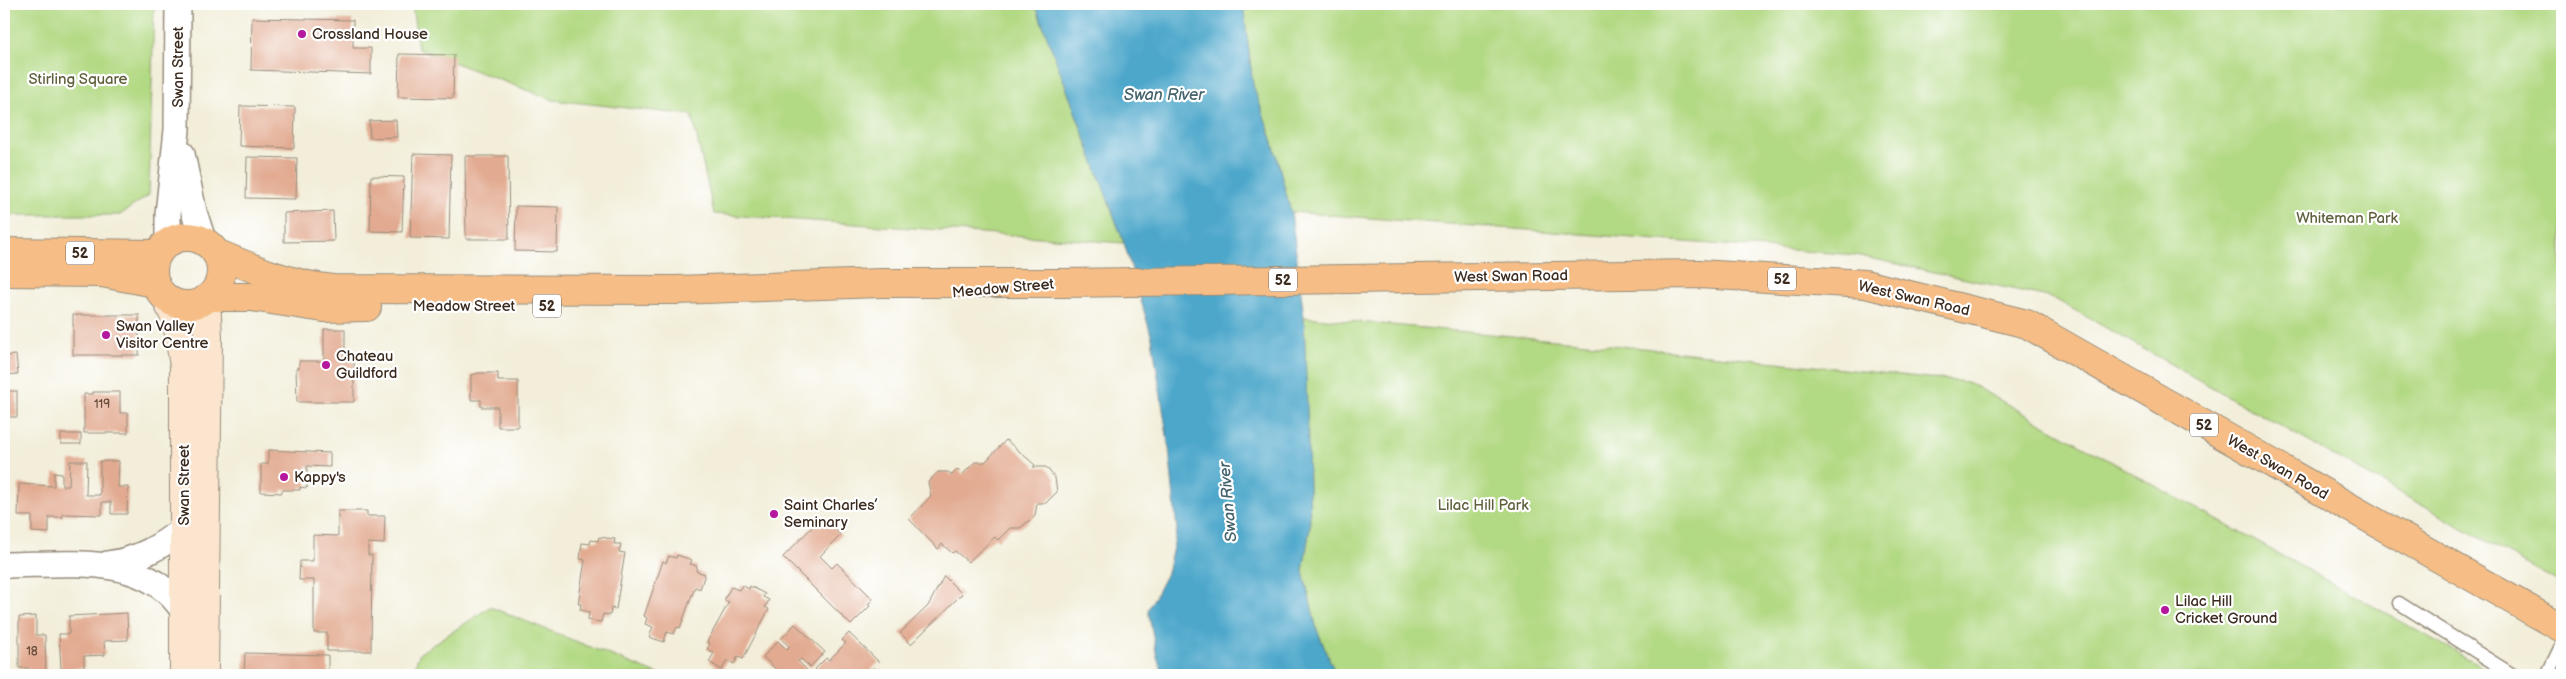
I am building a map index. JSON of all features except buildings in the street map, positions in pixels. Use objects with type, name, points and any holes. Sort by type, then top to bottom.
[{"type":"main road","name":"52","points":[[4,252],[163,248],[186,236],[209,246]]},
{"type":"main road","name":"Meadow Street","points":[[209,246],[290,281],[313,287],[333,289],[676,290],[882,283],[1064,283]]},
{"type":"main road","points":[[207,298],[220,280],[220,266],[209,246]]},
{"type":"main road","points":[[160,291],[153,265],[163,248]]},
{"type":"main road","name":"52","points":[[4,272],[102,273],[160,291],[183,305],[195,304],[207,298]]},
{"type":"main road","name":"West Swan Road","points":[[1064,283],[1699,274],[1864,284],[2027,324],[2562,628]]},
{"type":"main road","name":"Meadow Street","points":[[207,298],[251,297],[324,308],[721,304],[886,298],[1064,283]]},
{"type":"street","name":"Swan Street","points":[[163,248],[178,130],[178,4]]},
{"type":"street","name":"Swan Street","points":[[178,130],[194,212],[209,246]]},
{"type":"street","name":"Swan Street","points":[[160,291],[177,322],[184,366],[184,675]]},
{"type":"street","name":"Swan Street","points":[[204,675],[207,298]]},
{"type":"street","points":[[4,565],[95,565],[132,559],[162,545],[184,528]]},
{"type":"street","points":[[95,565],[134,572],[155,581],[171,593],[184,612]]},
{"type":"lane","points":[[2399,603],[2513,675]]},
{"type":"lane","points":[[2547,675],[2562,644]]},
{"type":"green space","name":"Stirling Square","points":[[4,4],[154,4],[149,195],[120,215],[4,215]]},
{"type":"green space","points":[[412,4],[1035,4],[1124,243],[714,214],[692,115],[553,100],[418,49]]},
{"type":"green space","name":"Whiteman Park","points":[[1243,4],[2562,4],[2562,584],[2053,298],[1856,255],[1291,212],[1272,139],[1253,85]]},
{"type":"green space","name":"Lilac Hill Park","points":[[1304,317],[1642,348],[1967,382],[2498,675],[1336,675],[1317,630],[1303,571],[1310,527]]},
{"type":"green space","points":[[490,607],[660,675],[411,675],[420,653]]},
{"type":"water","name":"Swan River","points":[[1035,4],[1243,4],[1253,85],[1272,139],[1291,212],[1304,317],[1307,406],[1310,527],[1303,571],[1317,630],[1336,675],[1164,675],[1157,657],[1148,610],[1167,573],[1177,530],[1169,448],[1152,338],[1124,243]]},
{"type":"place","name":"Crossland House","points":[[302,34]]},
{"type":"place","name":"Swan Valley Visitor Centre","points":[[106,335]]},
{"type":"place","name":"Chateau Guildford","points":[[326,365]]},
{"type":"place","name":"Kappy's","points":[[284,477]]},
{"type":"place","name":"Saint Charles’ Seminary","points":[[774,514]]},
{"type":"place","name":"Lilac Hill Cricket Ground","points":[[2165,610]]}]
